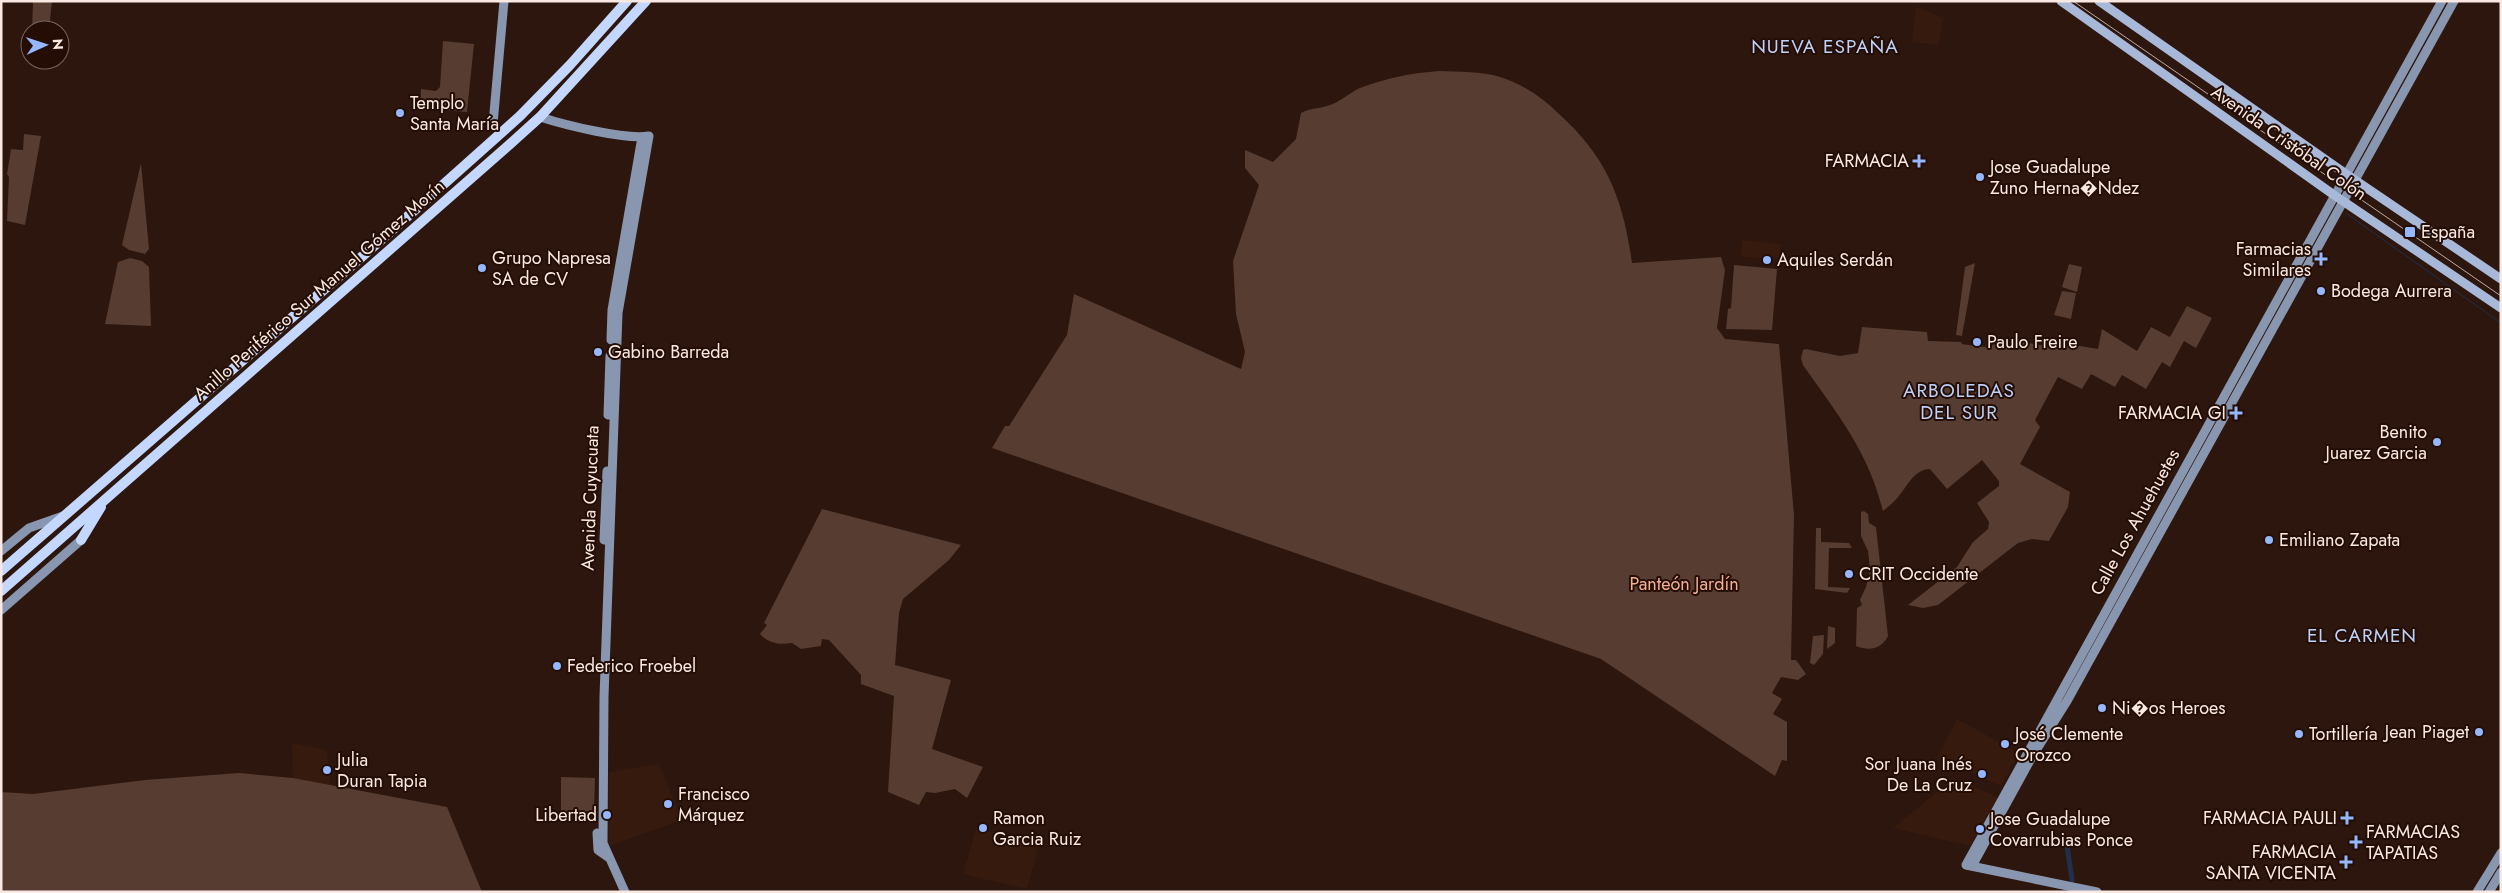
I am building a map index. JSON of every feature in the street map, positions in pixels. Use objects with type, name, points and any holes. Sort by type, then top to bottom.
[{"type":"highway","name":"Anillo Periférico Sur Manuel Gómez Morín","points":[[1,571],[520,116],[570,65],[627,1]]},
{"type":"highway","name":"Anillo Periférico Sur Manuel Gómez Morín","points":[[1,591],[540,117],[646,1]]},
{"type":"highway","points":[[81,540],[106,498]]},
{"type":"main road","name":"Avenida Cristóbal Colón","points":[[2061,1],[2334,195],[2501,308]]},
{"type":"main road","name":"Avenida Cristóbal Colón","points":[[2099,1],[2356,181],[2501,279]]},
{"type":"street","points":[[494,124],[504,1]]},
{"type":"street","name":"Calle Los Ahuehuetes","points":[[1969,865],[2147,536],[2442,1]]},
{"type":"street","name":"Calle Los Ahuehuetes","points":[[1969,865],[2124,597],[2454,1]]},
{"type":"street","name":"Avenida Cuyucuata","points":[[540,117],[592,129],[646,136],[618,313],[606,556],[603,842],[625,892]]},
{"type":"street","points":[[2268,337],[2266,330],[2283,298],[2283,289]]},
{"type":"street","points":[[1,551],[29,528],[65,516]]},
{"type":"street","points":[[2124,597],[2124,587],[2146,544],[2147,536]]},
{"type":"street","points":[[1,610],[81,540]]},
{"type":"street","points":[[2477,892],[2501,853]]},
{"type":"street","points":[[1969,865],[2097,892]]},
{"type":"street","points":[[2489,892],[2501,872]]},
{"type":"shaded area","points":[[1916,6],[1943,18],[1939,45],[1912,42]]},
{"type":"shaded area","points":[[1742,240],[1781,244],[1779,259],[1741,257]]},
{"type":"shaded area","points":[[1957,719],[2019,753],[2001,786],[1937,758]]},
{"type":"shaded area","points":[[292,743],[327,750],[330,785],[293,778]]},
{"type":"shaded area","points":[[659,764],[682,820],[609,846],[609,772]]},
{"type":"shaded area","points":[[1954,778],[1998,797],[1970,846],[1893,828]]},
{"type":"shaded area","points":[[976,828],[1040,842],[1027,889],[963,874]]},
{"type":"green space","points":[[33,1],[52,1],[50,20],[32,20]]},
{"type":"green space","points":[[443,41],[474,44],[467,112],[420,108],[421,89],[436,91],[440,87]]},
{"type":"green space","name":"Panteón Jardín","points":[[1439,71],[1478,73],[1500,77],[1524,87],[1552,107],[1575,129],[1589,146],[1610,180],[1624,218],[1632,263],[1721,257],[1725,270],[1717,328],[1725,339],[1779,344],[1794,515],[1791,660],[1796,660],[1806,674],[1798,680],[1781,677],[1772,693],[1782,699],[1773,714],[1787,722],[1787,761],[1782,760],[1775,776],[1601,659],[992,448],[1005,426],[1009,426],[1067,335],[1074,294],[1241,369],[1245,352],[1236,314],[1233,261],[1259,185],[1245,168],[1245,150],[1273,162],[1296,139],[1301,113],[1331,105],[1360,88],[1380,81]]},
{"type":"green space","points":[[24,134],[41,136],[25,225],[7,221],[9,177],[7,174],[11,149],[23,150]]},
{"type":"green space","points":[[141,163],[149,249],[145,254],[129,250],[122,245]]},
{"type":"green space","points":[[130,258],[142,261],[149,267],[151,326],[105,324],[118,262]]},
{"type":"green space","points":[[1975,263],[1962,336],[1956,335],[1965,267]]},
{"type":"green space","points":[[2069,264],[2082,267],[2077,292],[2062,287]]},
{"type":"green space","points":[[1734,265],[1777,269],[1772,330],[1726,329],[1728,309],[1731,308]]},
{"type":"green space","points":[[2062,291],[2076,293],[2071,319],[2054,315]]},
{"type":"green space","points":[[2187,306],[2212,318],[2196,348],[2184,341],[2170,367],[2162,362],[2146,389],[2122,375],[2115,387],[2091,374],[2082,389],[2058,377],[2035,420],[2040,427],[2020,464],[2070,492],[2068,507],[2049,541],[2032,539],[2018,543],[1938,605],[1923,608],[1908,605],[1957,567],[1973,542],[1988,529],[1989,522],[1977,503],[1999,486],[1999,481],[1982,460],[1947,489],[1930,469],[1924,470],[1911,479],[1896,499],[1883,511],[1877,490],[1860,452],[1840,417],[1803,365],[1801,358],[1803,350],[1840,356],[1858,353],[1862,327],[1927,332],[1928,341],[1961,342],[1962,344],[1991,348],[1996,337],[2062,349],[2068,344],[2098,349],[2102,329],[2137,351],[2151,327],[2170,337]]},
{"type":"green space","points":[[822,509],[961,545],[949,560],[903,599],[899,613],[895,665],[951,680],[932,749],[983,767],[967,798],[955,789],[935,793],[926,792],[919,805],[888,792],[894,696],[861,684],[861,675],[829,640],[822,639],[821,646],[801,649],[792,643],[779,644],[771,642],[760,634],[767,625],[764,623]]},
{"type":"green space","points":[[1864,511],[1868,514],[1869,523],[1876,527],[1888,636],[1878,647],[1870,649],[1856,646],[1857,608],[1862,605],[1860,600],[1866,587],[1870,570],[1868,551],[1861,536],[1861,512]]},
{"type":"green space","points":[[1816,528],[1821,528],[1821,542],[1849,543],[1852,548],[1829,548],[1828,587],[1850,588],[1847,593],[1815,589]]},
{"type":"green space","points":[[1828,626],[1835,628],[1835,643],[1827,649]]},
{"type":"green space","points":[[1824,635],[1823,654],[1814,665],[1810,663],[1813,636]]},
{"type":"green space","points":[[239,773],[293,778],[447,807],[482,892],[1,892],[1,792],[33,794],[145,780]]},
{"type":"green space","points":[[561,777],[595,778],[594,811],[561,813]]},
{"type":"waterway","points":[[2347,214],[2501,323]]},
{"type":"waterway","points":[[2067,846],[2072,880]]},
{"type":"tram line","points":[[2073,1],[2501,296]]},
{"type":"place","name":"Templo Santa María","points":[[400,113]]},
{"type":"place","name":"FARMACIA","points":[[1919,161]]},
{"type":"place","name":"Jose Guadalupe Zuno Herna�Ndez","points":[[1980,177]]},
{"type":"place","name":"España","points":[[2410,232]]},
{"type":"place","name":"Farmacias Similares","points":[[2321,259]]},
{"type":"place","name":"Aquiles Serdán","points":[[1767,260]]},
{"type":"place","name":"Grupo Napresa SA de CV","points":[[482,268]]},
{"type":"place","name":"Bodega Aurrera","points":[[2321,291]]},
{"type":"place","name":"Paulo Freire","points":[[1977,342]]},
{"type":"place","name":"Gabino Barreda","points":[[598,352]]},
{"type":"place","name":"FARMACIA GI","points":[[2236,413]]},
{"type":"place","name":"Benito Juarez Garcia","points":[[2437,442]]},
{"type":"place","name":"Emiliano Zapata","points":[[2269,540]]},
{"type":"place","name":"CRIT Occidente","points":[[1849,574]]},
{"type":"place","name":"Federico Froebel","points":[[557,666]]},
{"type":"place","name":"Ni�os Heroes","points":[[2102,708]]},
{"type":"place","name":"Jean Piaget","points":[[2479,732]]},
{"type":"place","name":"Tortillería","points":[[2299,734]]},
{"type":"place","name":"José Clemente Orozco","points":[[2005,744]]},
{"type":"place","name":"Julia Duran Tapia","points":[[327,770]]},
{"type":"place","name":"Sor Juana Inés De La Cruz","points":[[1982,774]]},
{"type":"place","name":"Francisco Márquez","points":[[668,804]]},
{"type":"place","name":"Libertad","points":[[607,815]]},
{"type":"place","name":"FARMACIA PAULI","points":[[2347,818]]},
{"type":"place","name":"Ramon Garcia Ruiz","points":[[983,828]]},
{"type":"place","name":"Jose Guadalupe Covarrubias Ponce","points":[[1980,829]]},
{"type":"place","name":"FARMACIAS TAPATIAS","points":[[2356,842]]},
{"type":"place","name":"FARMACIA SANTA VICENTA","points":[[2346,862]]},
{"type":"district","name":"NUEVA ESPAÑA","points":[[1825,46]]},
{"type":"district","name":"ARBOLEDAS DEL SUR","points":[[1959,401]]},
{"type":"district","name":"EL CARMEN","points":[[2362,635]]}]
